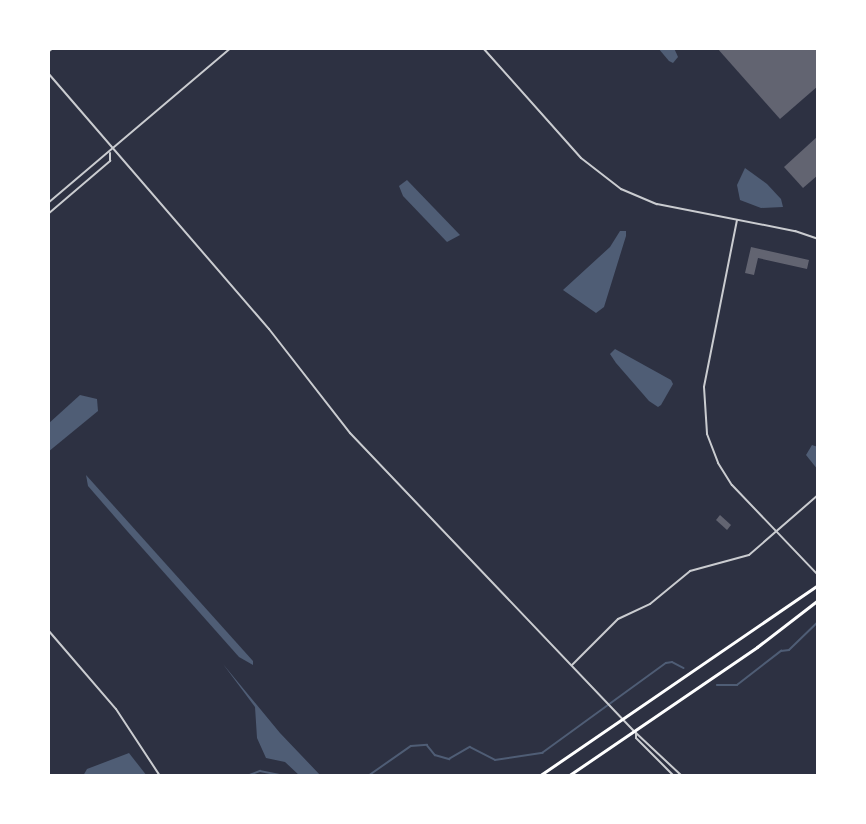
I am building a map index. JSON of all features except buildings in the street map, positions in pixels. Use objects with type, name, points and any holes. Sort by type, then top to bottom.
[{"type":"main road","points":[[539,776],[624,720],[818,585]]},
{"type":"main road","points":[[568,776],[636,732],[818,600]]},
{"type":"street","points":[[48,52],[53,48]]},
{"type":"street","points":[[48,203],[110,153],[231,48]]},
{"type":"street","points":[[483,48],[580,158],[606,181],[657,204],[818,239]]},
{"type":"street","points":[[48,73],[269,329],[350,433],[624,720],[682,776]]},
{"type":"street","points":[[48,214],[110,161],[110,153]]},
{"type":"street","points":[[737,220],[704,387],[705,419],[712,449],[723,472],[776,533],[818,575]]},
{"type":"street","points":[[572,665],[618,619],[650,604],[686,573],[740,560],[776,533],[818,495]]},
{"type":"street","points":[[48,630],[116,709],[160,776]]},
{"type":"street","points":[[636,732],[636,738],[674,776]]},
{"type":"water","points":[[658,48],[674,48],[678,57],[673,63]]},
{"type":"water","points":[[745,168],[767,184],[781,199],[783,207],[761,208],[740,200],[737,185]]},
{"type":"water","points":[[407,180],[460,235],[447,242],[403,196],[399,186]]},
{"type":"water","points":[[620,231],[626,231],[626,236],[604,307],[596,313],[563,290],[610,247]]},
{"type":"water","points":[[615,349],[671,380],[673,384],[661,405],[658,407],[649,401],[616,363],[610,354]]},
{"type":"water","points":[[80,395],[97,399],[98,411],[48,452],[48,424]]},
{"type":"water","points":[[812,445],[818,447],[818,470],[806,455]]},
{"type":"water","points":[[86,475],[253,661],[253,665],[239,657],[128,532],[88,486]]},
{"type":"water","points":[[223,664],[280,733],[321,776],[300,776],[285,762],[266,758],[257,738],[255,707]]},
{"type":"water","points":[[129,753],[147,776],[83,776],[87,769]]},
{"type":"waterway","points":[[717,685],[737,685],[781,651],[789,650],[818,622]]},
{"type":"waterway","points":[[368,776],[411,746],[427,745],[435,755],[449,759],[470,747],[495,760],[542,753],[666,663],[672,662],[684,668]]},
{"type":"waterway","points":[[247,776],[260,771],[285,776]]}]
